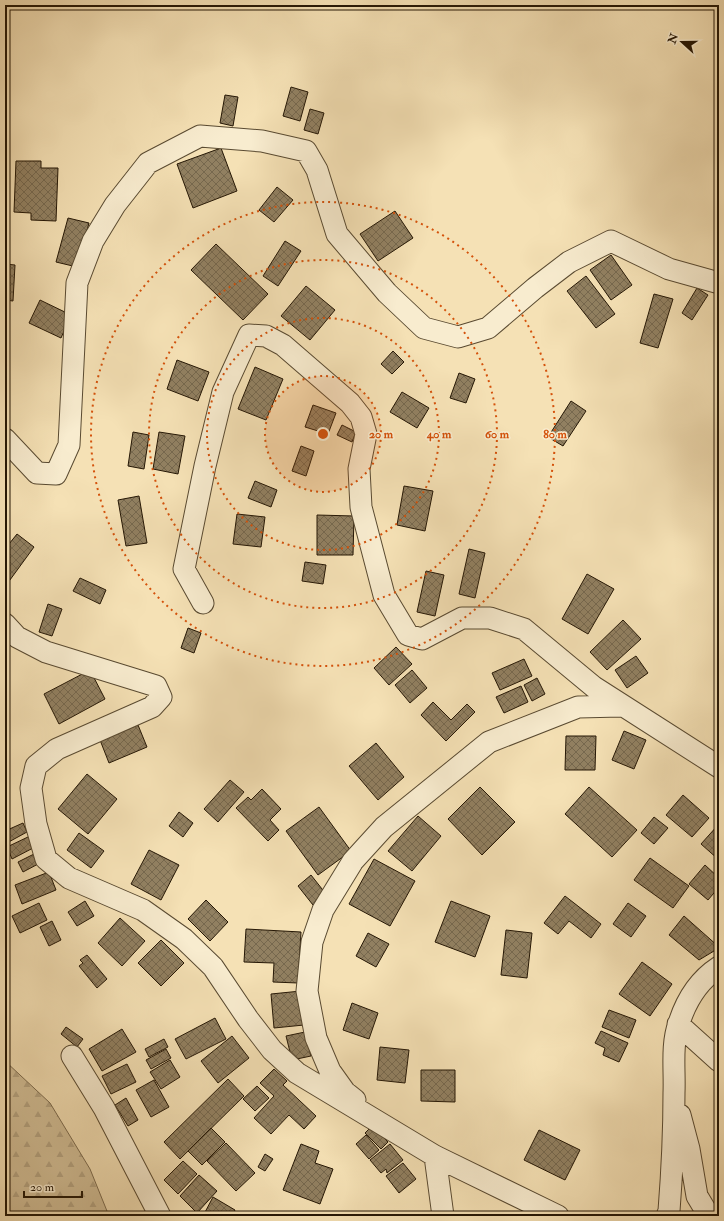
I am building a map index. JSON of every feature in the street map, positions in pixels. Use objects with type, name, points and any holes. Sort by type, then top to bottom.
[{"type":"street","points":[[5,439],[38,473],[56,474],[69,445],[77,283],[93,241],[115,205],[148,163],[200,136],[262,141],[306,151],[317,170],[337,234],[387,293],[424,328],[458,337],[488,328],[535,288],[569,262],[611,241],[669,269],[719,283]]},
{"type":"street","points":[[203,603],[184,569],[222,392],[250,336],[266,336],[282,345],[350,403],[361,417],[366,434],[359,469],[362,507],[384,595],[408,635],[422,639],[462,618],[490,618],[524,629],[594,687],[621,706],[719,767]]},
{"type":"street","points":[[9,635],[46,652],[156,686],[161,697],[152,707],[57,749],[36,766],[31,788],[36,824],[46,859],[68,878],[143,910],[184,939],[213,967],[248,1019],[272,1050],[298,1073],[435,1156],[558,1216]]},
{"type":"street","points":[[381,1123],[345,1092],[330,1071],[316,1038],[307,991],[312,942],[323,910],[353,860],[384,827],[489,742],[515,730],[578,707],[621,706]]},
{"type":"street","points":[[667,1216],[669,1211],[674,1091],[673,1062],[678,1024],[692,995],[708,974],[719,967]]},
{"type":"street","points":[[678,1024],[719,1061]]},
{"type":"street","points":[[72,1056],[104,1108],[160,1216]]},
{"type":"street","points":[[674,1091],[689,1149],[697,1196],[709,1216]]},
{"type":"street","points":[[435,1156],[443,1216]]},
{"type":"green space","points":[[5,1061],[50,1103],[90,1169],[109,1216],[5,1216]]},
{"type":"building","points":[[291,87],[308,92],[300,121],[283,116]]},
{"type":"building","points":[[225,95],[238,97],[233,126],[220,123]]},
{"type":"building","points":[[310,109],[324,113],[318,134],[304,130]]},
{"type":"building","points":[[221,148],[237,191],[193,208],[177,164]]},
{"type":"building","points":[[16,161],[41,161],[41,168],[58,168],[56,221],[31,220],[31,213],[14,212]]},
{"type":"building","points":[[277,187],[293,200],[274,222],[259,210]]},
{"type":"building","points":[[395,211],[413,238],[378,261],[360,234]]},
{"type":"building","points":[[68,218],[89,223],[77,267],[56,262]]},
{"type":"building","points":[[285,241],[301,251],[278,286],[263,276]]},
{"type":"building","points":[[216,244],[268,294],[243,320],[191,270]]},
{"type":"building","points":[[611,255],[632,285],[611,300],[590,270]]},
{"type":"building","points":[[5,264],[15,265],[13,301],[5,300]]},
{"type":"building","points":[[586,276],[615,314],[596,328],[567,291]]},
{"type":"building","points":[[306,286],[335,310],[310,340],[281,316]]},
{"type":"building","points":[[697,288],[708,295],[692,320],[682,313]]},
{"type":"building","points":[[654,294],[673,299],[658,348],[640,343]]},
{"type":"building","points":[[40,300],[71,315],[61,338],[29,323]]},
{"type":"building","points":[[393,351],[404,362],[392,374],[381,364]]},
{"type":"building","points":[[177,360],[209,372],[198,401],[167,389]]},
{"type":"building","points":[[255,367],[283,379],[266,420],[238,409]]},
{"type":"building","points":[[459,373],[475,379],[466,403],[450,398]]},
{"type":"building","points":[[402,392],[429,408],[417,428],[390,412]]},
{"type":"building","points":[[571,401],[586,411],[563,446],[548,437]]},
{"type":"building","points":[[313,405],[336,413],[328,434],[305,427]]},
{"type":"building","points":[[342,425],[356,432],[352,442],[337,435]]},
{"type":"building","points":[[133,432],[149,435],[144,469],[128,466]]},
{"type":"building","points":[[159,432],[185,436],[178,474],[153,469]]},
{"type":"building","points":[[301,446],[314,451],[306,476],[292,471]]},
{"type":"building","points":[[255,481],[277,490],[271,507],[248,498]]},
{"type":"building","points":[[404,486],[433,491],[425,531],[397,525]]},
{"type":"building","points":[[139,496],[147,543],[126,546],[118,500]]},
{"type":"building","points":[[237,514],[265,517],[261,547],[233,544]]},
{"type":"building","points":[[317,515],[354,516],[353,555],[317,555]]},
{"type":"building","points":[[17,534],[34,547],[7,584],[5,583],[5,549]]},
{"type":"building","points":[[469,549],[485,553],[475,598],[459,594]]},
{"type":"building","points":[[305,562],[326,565],[323,584],[302,581]]},
{"type":"building","points":[[426,571],[444,575],[435,616],[417,612]]},
{"type":"building","points":[[587,574],[614,589],[588,634],[562,619]]},
{"type":"building","points":[[80,578],[106,590],[100,604],[73,591]]},
{"type":"building","points":[[48,604],[62,609],[52,636],[39,632]]},
{"type":"building","points":[[623,620],[641,639],[607,670],[590,652]]},
{"type":"building","points":[[188,628],[201,633],[194,653],[181,648]]},
{"type":"building","points":[[396,647],[412,664],[389,685],[374,668]]},
{"type":"building","points":[[636,656],[648,673],[627,688],[615,670]]},
{"type":"building","points":[[524,659],[532,676],[500,690],[492,673]]},
{"type":"building","points":[[90,670],[105,699],[59,724],[44,694]]},
{"type":"building","points":[[412,670],[427,688],[410,703],[395,685]]},
{"type":"building","points":[[537,678],[545,694],[532,701],[524,685]]},
{"type":"building","points":[[521,686],[528,702],[504,713],[496,697]]},
{"type":"building","points":[[433,702],[451,720],[467,704],[475,712],[446,741],[421,715]]},
{"type":"building","points":[[138,725],[147,747],[109,763],[100,740]]},
{"type":"building","points":[[624,731],[646,740],[634,769],[612,760]]},
{"type":"building","points":[[566,736],[596,736],[595,770],[565,770]]},
{"type":"building","points":[[376,743],[404,777],[378,800],[349,766]]},
{"type":"building","points":[[87,774],[117,799],[88,834],[58,809]]},
{"type":"building","points":[[230,780],[244,792],[218,822],[204,809]]},
{"type":"building","points":[[480,787],[515,822],[482,855],[448,819]]},
{"type":"building","points":[[589,787],[637,830],[612,857],[565,814]]},
{"type":"building","points":[[262,789],[281,809],[270,820],[279,830],[268,841],[236,808],[248,797],[251,800]]},
{"type":"building","points":[[683,795],[709,818],[692,837],[666,815]]},
{"type":"building","points":[[319,807],[351,851],[318,875],[286,831]]},
{"type":"building","points":[[179,812],[193,823],[183,837],[169,826]]},
{"type":"building","points":[[418,816],[441,836],[412,871],[388,851]]},
{"type":"building","points":[[654,817],[668,828],[654,844],[641,833]]},
{"type":"building","points":[[23,823],[27,832],[5,844],[5,831]]},
{"type":"building","points":[[718,825],[719,826],[719,860],[701,844]]},
{"type":"building","points":[[79,833],[104,851],[91,868],[67,850]]},
{"type":"building","points":[[30,836],[35,847],[12,859],[7,847]]},
{"type":"building","points":[[149,850],[179,865],[161,900],[131,884]]},
{"type":"building","points":[[36,853],[40,863],[23,872],[18,862]]},
{"type":"building","points":[[650,858],[689,886],[673,908],[634,880]]},
{"type":"building","points":[[374,859],[415,881],[390,926],[349,904]]},
{"type":"building","points":[[705,865],[719,878],[719,887],[708,900],[689,884]]},
{"type":"building","points":[[49,872],[56,890],[22,904],[15,885]]},
{"type":"building","points":[[311,875],[326,894],[313,905],[298,886]]},
{"type":"building","points":[[565,896],[601,924],[591,938],[569,921],[558,934],[544,923]]},
{"type":"building","points":[[206,900],[228,922],[210,941],[188,919]]},
{"type":"building","points":[[85,901],[94,916],[77,926],[68,912]]},
{"type":"building","points":[[451,901],[490,916],[475,957],[435,942]]},
{"type":"building","points":[[39,903],[47,920],[20,933],[12,916]]},
{"type":"building","points":[[628,903],[646,916],[631,937],[613,924]]},
{"type":"building","points":[[684,916],[719,948],[699,960],[669,935]]},
{"type":"building","points":[[120,918],[145,941],[122,966],[98,943]]},
{"type":"building","points":[[52,921],[61,940],[49,946],[40,927]]},
{"type":"building","points":[[246,929],[301,932],[298,983],[273,982],[274,963],[244,962]]},
{"type":"building","points":[[506,930],[532,933],[527,978],[501,975]]},
{"type":"building","points":[[368,933],[389,944],[376,967],[356,956]]},
{"type":"building","points":[[161,940],[184,963],[161,986],[138,963]]},
{"type":"building","points":[[87,955],[107,979],[97,988],[79,966],[83,963],[80,960]]},
{"type":"building","points":[[642,962],[672,984],[650,1016],[619,994]]},
{"type":"building","points":[[301,991],[304,1025],[274,1028],[271,994]]},
{"type":"building","points":[[352,1003],[378,1013],[369,1039],[343,1030]]},
{"type":"building","points":[[609,1010],[636,1020],[629,1038],[602,1027]]},
{"type":"building","points":[[215,1018],[226,1039],[186,1059],[175,1039]]},
{"type":"building","points":[[66,1027],[83,1039],[77,1047],[61,1034]]},
{"type":"building","points":[[122,1029],[136,1052],[102,1071],[89,1049]]},
{"type":"building","points":[[601,1031],[628,1043],[619,1062],[603,1055],[605,1048],[595,1043]]},
{"type":"building","points":[[305,1032],[311,1056],[292,1060],[286,1036]]},
{"type":"building","points":[[232,1036],[249,1058],[218,1083],[201,1061]]},
{"type":"building","points":[[164,1039],[168,1047],[149,1057],[145,1049]]},
{"type":"building","points":[[380,1047],[409,1050],[405,1083],[377,1080]]},
{"type":"building","points":[[166,1049],[171,1058],[151,1069],[146,1060]]},
{"type":"building","points":[[170,1060],[180,1077],[161,1089],[150,1072]]},
{"type":"building","points":[[127,1064],[136,1082],[111,1094],[102,1076]]},
{"type":"building","points":[[274,1069],[287,1081],[283,1085],[316,1116],[304,1129],[289,1115],[271,1134],[254,1118],[274,1096],[260,1083]]},
{"type":"building","points":[[421,1070],[455,1070],[455,1102],[421,1101]]},
{"type":"building","points":[[228,1079],[244,1096],[180,1159],[164,1142]]},
{"type":"building","points":[[154,1080],[169,1107],[151,1117],[136,1090]]},
{"type":"building","points":[[257,1086],[269,1098],[255,1111],[243,1099]]},
{"type":"building","points":[[126,1098],[138,1120],[128,1126],[115,1105]]},
{"type":"building","points":[[372,1126],[388,1142],[381,1149],[365,1133]]},
{"type":"building","points":[[211,1128],[225,1142],[202,1165],[188,1151]]},
{"type":"building","points":[[539,1130],[580,1150],[565,1180],[524,1160]]},
{"type":"building","points":[[366,1135],[379,1150],[369,1159],[356,1144]]},
{"type":"building","points":[[226,1143],[255,1173],[236,1191],[207,1161]]},
{"type":"building","points":[[301,1144],[319,1151],[315,1163],[333,1169],[320,1204],[283,1190]]},
{"type":"building","points":[[390,1144],[403,1160],[387,1173],[386,1169],[381,1173],[370,1160]]},
{"type":"building","points":[[265,1154],[273,1159],[265,1171],[258,1167]]},
{"type":"building","points":[[183,1161],[197,1174],[178,1194],[164,1180]]},
{"type":"building","points":[[403,1163],[416,1179],[399,1193],[386,1176]]},
{"type":"building","points":[[199,1175],[217,1191],[197,1213],[180,1196]]},
{"type":"building","points":[[213,1197],[235,1210],[232,1216],[203,1216]]}]
